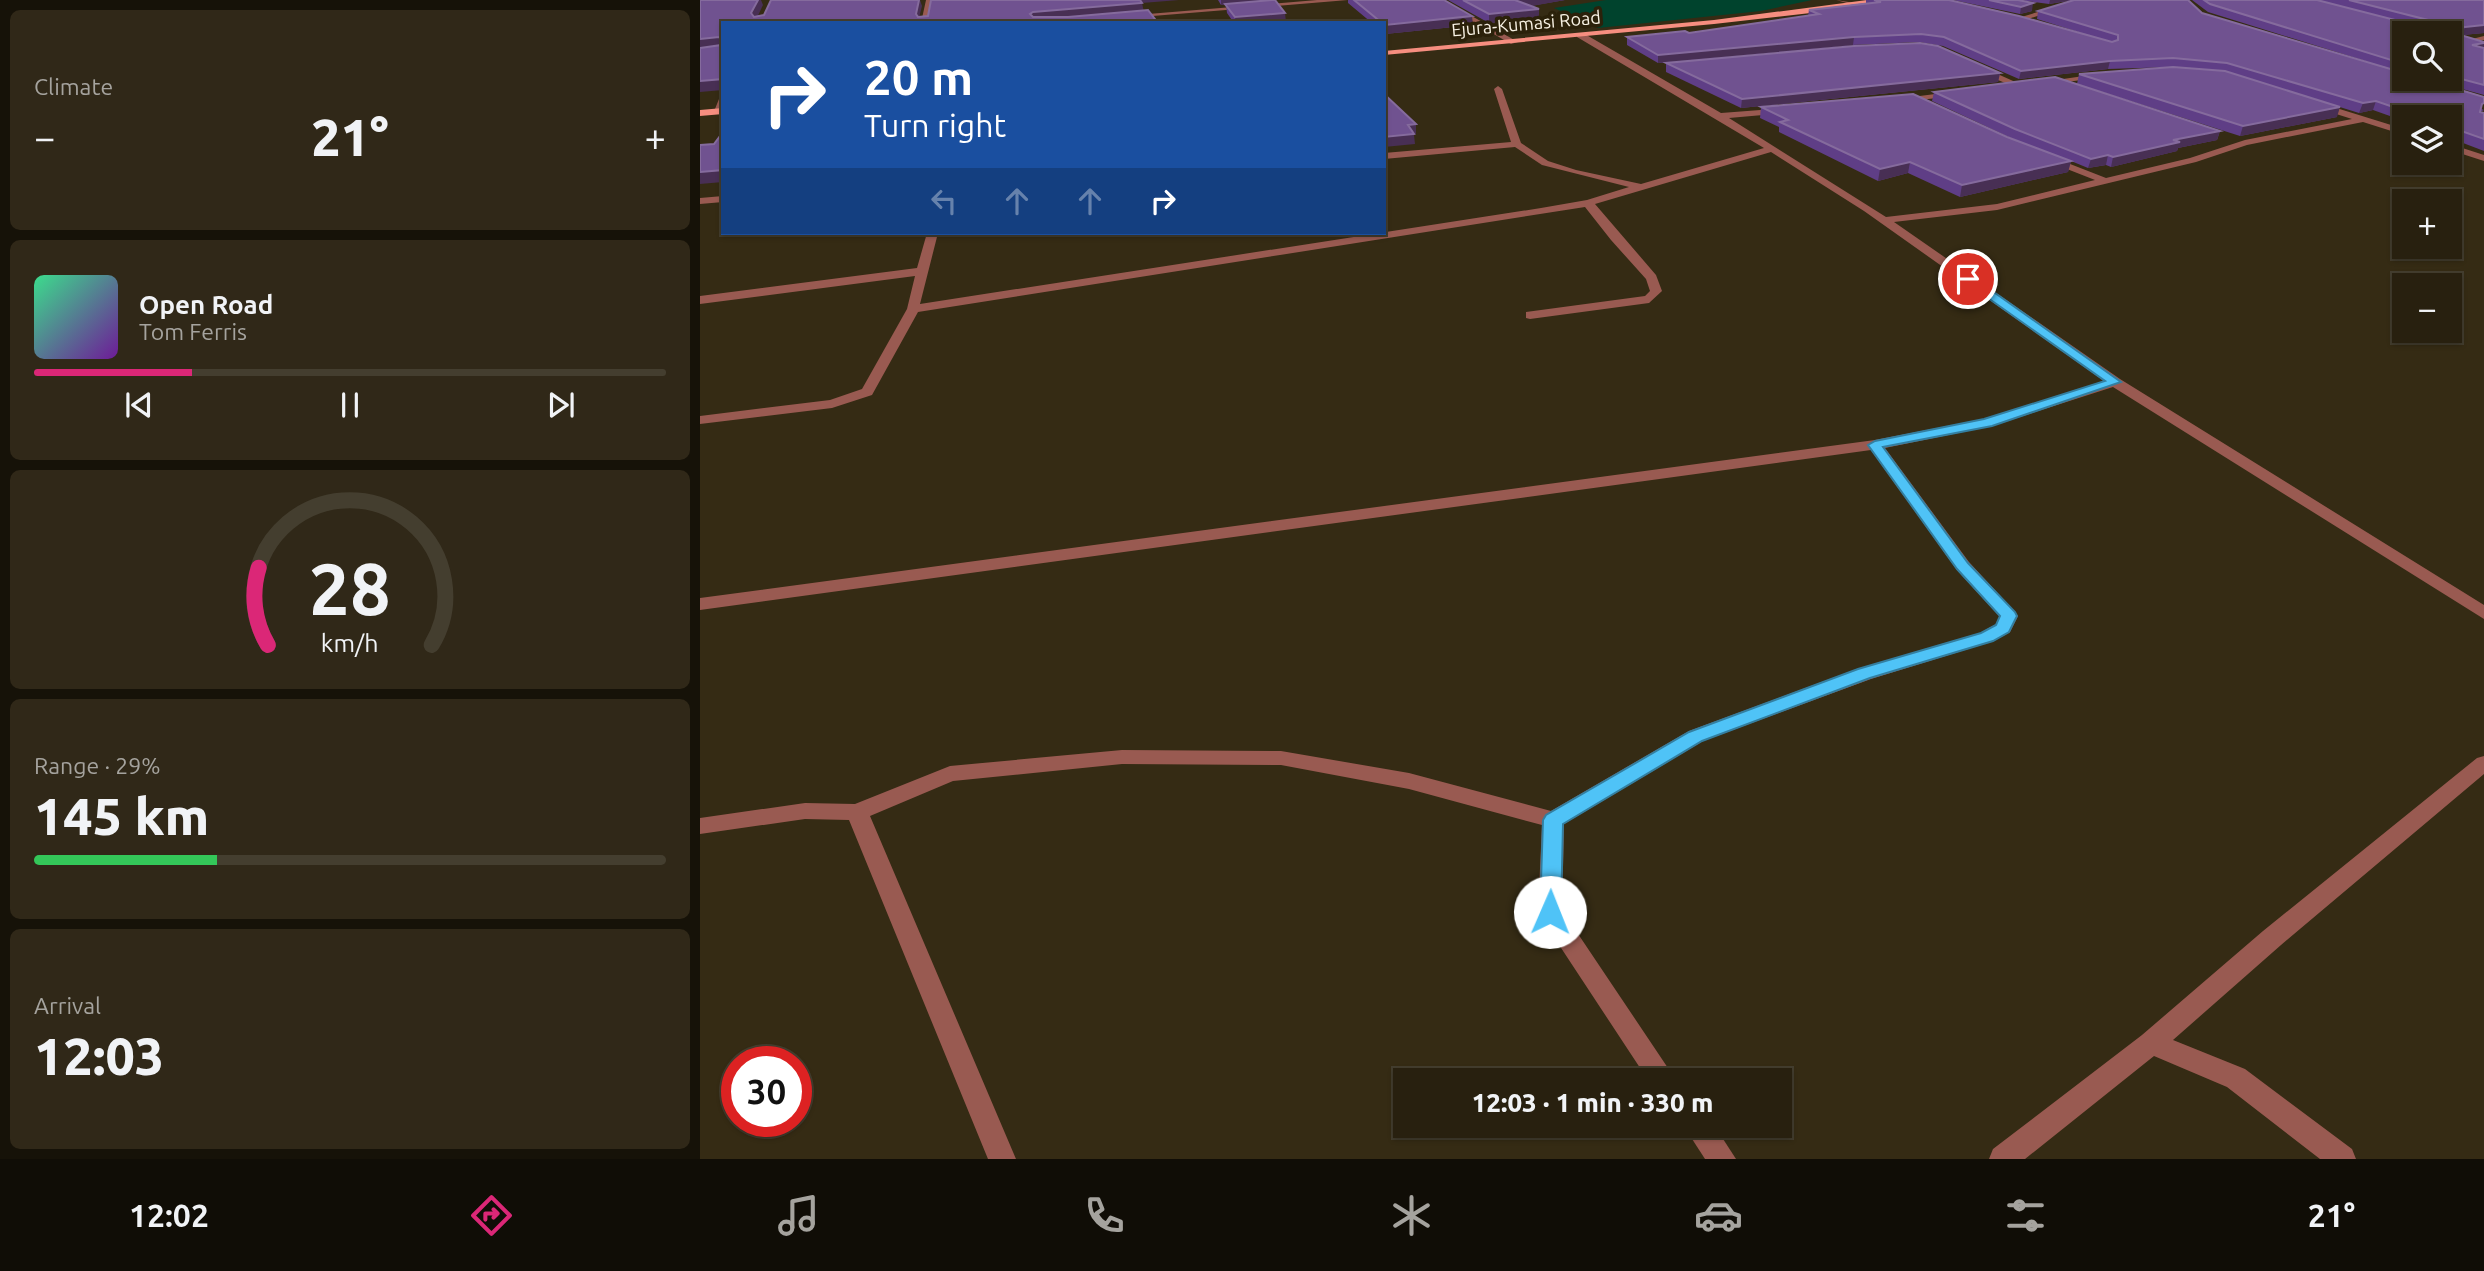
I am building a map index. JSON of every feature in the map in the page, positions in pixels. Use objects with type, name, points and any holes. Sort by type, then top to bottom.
[{"type":"main road","name":"Ejura-Kumasi Road","points":[[1386,53],[1752,18],[1879,0]]},
{"type":"main road","points":[[700,113],[719,112]]},
{"type":"street","points":[[925,21],[929,0]]},
{"type":"street","points":[[1121,17],[1345,0]]},
{"type":"street","points":[[1438,0],[1514,42]]},
{"type":"street","points":[[1839,0],[1858,4]]},
{"type":"street","points":[[2019,19],[2084,0]]},
{"type":"street","points":[[2029,6],[2051,10]]},
{"type":"street","points":[[2006,17],[2038,24]]},
{"type":"street","points":[[1580,35],[1646,70],[1884,220],[2115,382],[2484,613]]},
{"type":"street","points":[[2484,38],[2464,41],[2484,46]]},
{"type":"street","points":[[1973,66],[2018,85]]},
{"type":"street","points":[[1992,89],[2108,74]]},
{"type":"street","points":[[2053,81],[2078,90]]},
{"type":"street","points":[[1498,89],[1517,144],[1545,163],[1641,187]]},
{"type":"street","points":[[1885,101],[1965,92]]},
{"type":"street","points":[[1913,98],[1937,110]]},
{"type":"street","points":[[2312,103],[2392,128]]},
{"type":"street","points":[[1719,116],[1802,108]]},
{"type":"street","points":[[1884,220],[1997,207],[2193,160],[2245,143],[2363,119]]},
{"type":"street","points":[[2232,139],[2245,143]]},
{"type":"street","points":[[1386,156],[1517,144]]},
{"type":"street","points":[[1386,235],[1588,203],[1772,149]]},
{"type":"street","points":[[2462,151],[2484,158]]},
{"type":"street","points":[[2033,152],[2105,181]]},
{"type":"street","points":[[700,201],[721,199]]},
{"type":"street","points":[[1530,315],[1649,299],[1656,291],[1652,278],[1615,239],[1588,203]]},
{"type":"street","points":[[700,420],[832,404],[867,392],[913,309],[932,235]]},
{"type":"street","points":[[913,309],[1384,235]]},
{"type":"street","points":[[700,300],[923,271]]},
{"type":"street","points":[[700,604],[1875,445],[1987,423],[2115,382]]},
{"type":"street","points":[[700,826],[805,811],[857,812],[950,774],[1122,757],[1281,758],[1409,781],[1553,820],[1696,736],[1864,674],[1987,637],[2003,628],[2009,616],[1963,566],[1875,445]]},
{"type":"street","points":[[2003,1159],[2151,1043],[2272,938],[2484,763]]},
{"type":"street","points":[[857,812],[1002,1159]]},
{"type":"street","points":[[1553,820],[1550,912],[1655,1068]]},
{"type":"street","points":[[2151,1043],[2236,1079],[2342,1159]]},
{"type":"street","points":[[1707,1138],[1722,1159]]},
{"type":"green space","points":[[1606,0],[1812,0],[1761,11],[1598,28],[1554,8]]},
{"type":"building","points":[[700,0],[758,0],[751,13],[754,17],[764,15],[771,0],[919,0],[916,14],[918,17],[928,16],[931,0],[1140,0],[1142,3],[1030,14],[1033,17],[1068,17],[1148,10],[1156,21],[721,21],[721,39],[700,39]]},
{"type":"building","points":[[1275,0],[1285,13],[1235,17],[1225,4]]},
{"type":"building","points":[[1354,0],[1444,0],[1472,16],[1386,25],[1386,21],[1380,21]]},
{"type":"building","points":[[1463,0],[1515,0],[1539,9],[1489,14]]},
{"type":"building","points":[[1874,0],[1949,0],[2112,42],[2118,40],[2118,35],[2038,11],[2074,0],[2188,0],[2202,13],[2392,69],[2392,91],[2462,90],[2484,97],[2480,112],[2484,113],[2484,139],[2462,131],[2462,105],[2392,107],[2376,101],[2363,103],[2227,63],[2173,58],[2110,61],[2021,71],[1944,37],[1921,34],[1854,37],[1658,55],[1627,37],[1685,31],[1689,33],[1819,14],[1809,10],[1881,2]]},
{"type":"building","points":[[1989,0],[2018,0],[2033,3],[2021,7]]},
{"type":"building","points":[[2204,0],[2317,0],[2399,21],[2392,21],[2392,60]]},
{"type":"building","points":[[2349,0],[2484,0],[2484,25],[2462,26],[2462,21],[2432,21]]},
{"type":"building","points":[[2462,35],[2484,42],[2472,45],[2484,48],[2484,85],[2462,79]]},
{"type":"building","points":[[1920,43],[1938,46],[2000,73],[1742,99],[1666,63],[1854,46]]},
{"type":"building","points":[[721,45],[721,79],[700,81],[700,48]]},
{"type":"building","points":[[2173,67],[2225,71],[2340,107],[2243,126],[2079,74]]},
{"type":"building","points":[[2055,77],[2220,131],[2173,140],[2180,142],[2113,157],[2108,155],[2091,159],[2015,129],[1934,92]]},
{"type":"building","points":[[1913,94],[2007,137],[2071,161],[1962,185],[1910,162],[1880,169],[1780,122],[1788,120],[1761,107]]},
{"type":"building","points":[[1386,96],[1416,124],[1408,125],[1414,134],[1386,137]]},
{"type":"building","points":[[721,135],[721,170],[700,172],[700,145],[714,144]]},
{"type":"route","points":[[1550,912],[1553,820],[1696,736],[1864,674],[1987,637],[2003,628],[2009,616],[1963,566],[1875,445],[1987,423],[2115,382],[1968,279]]}]
